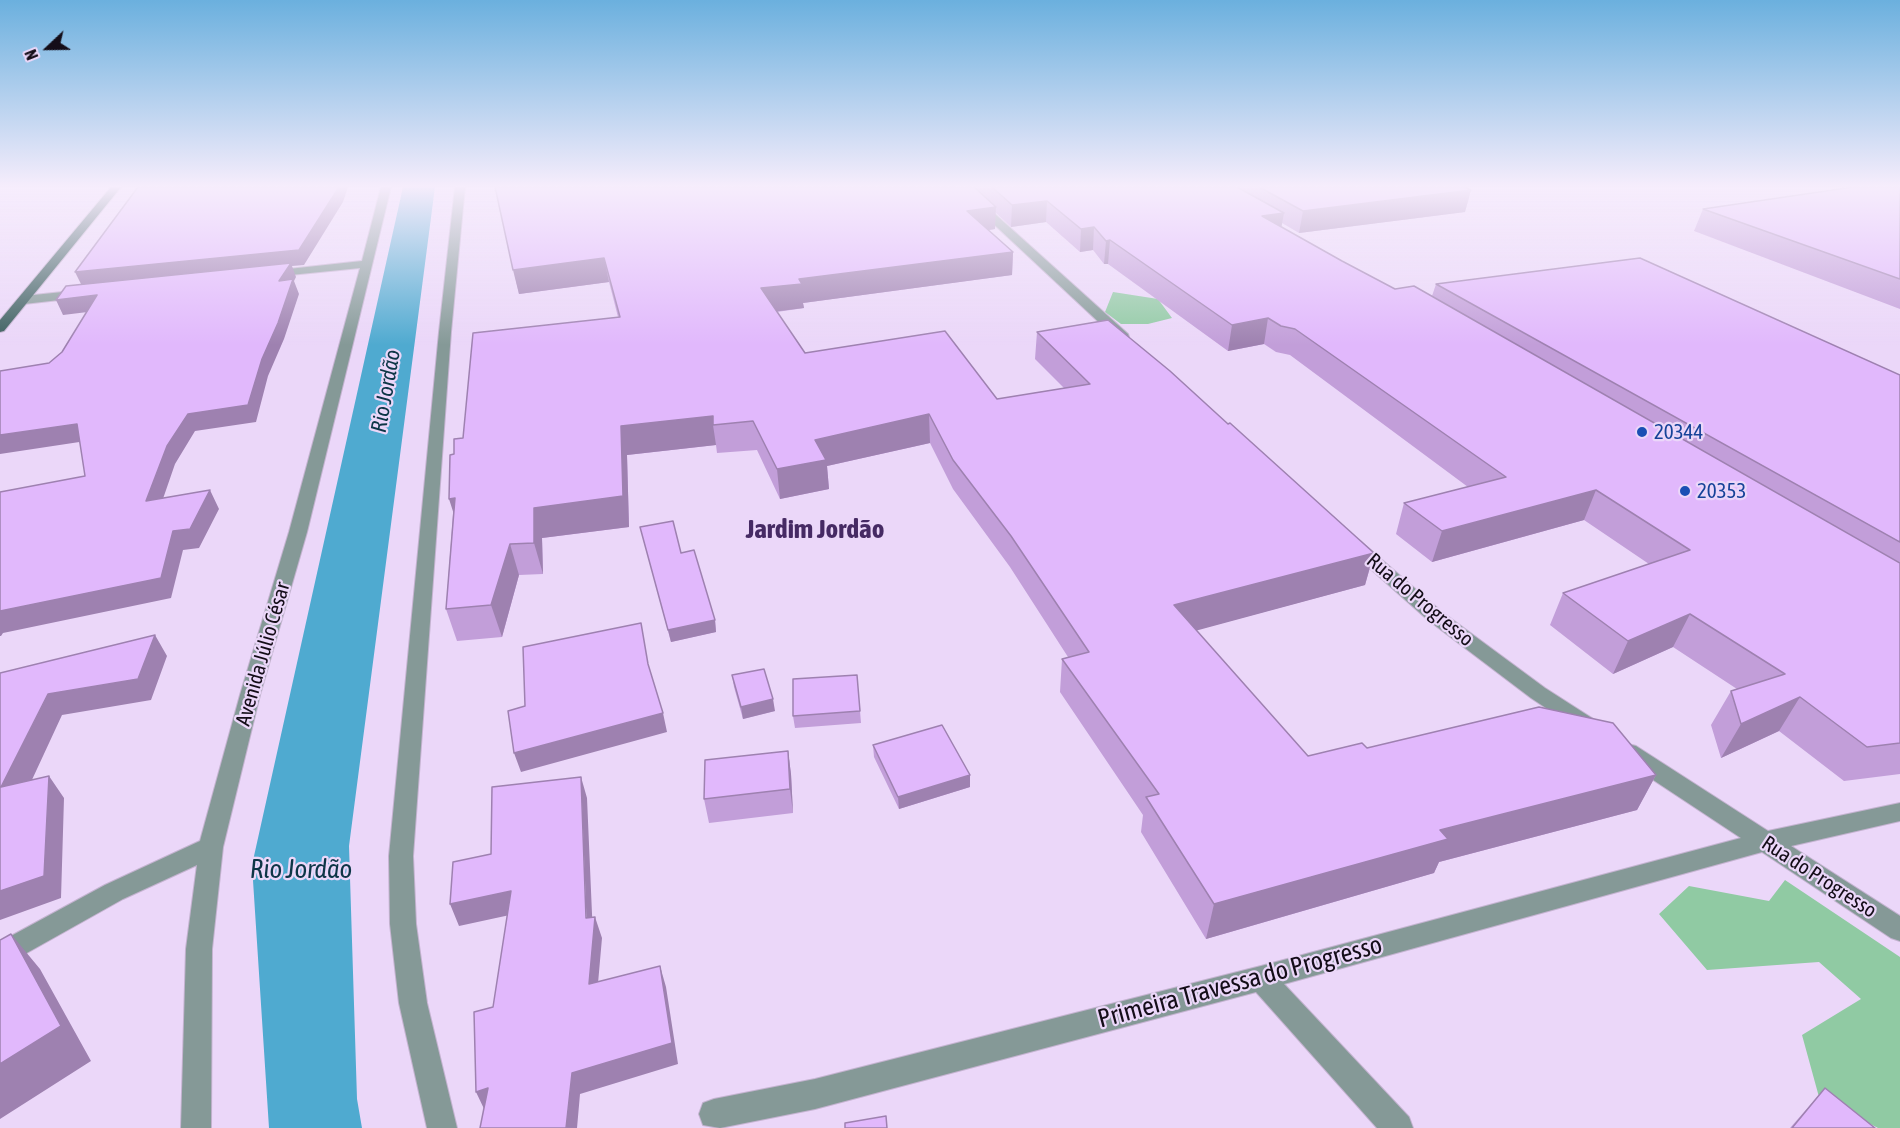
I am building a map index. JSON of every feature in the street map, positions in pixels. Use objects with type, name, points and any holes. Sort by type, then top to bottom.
[{"type":"main road","points":[[0,328],[73,240]]},
{"type":"street","name":"Avenida Júlio César","points":[[196,1128],[199,950],[211,847],[250,695],[302,520],[372,240]]},
{"type":"street","points":[[442,1128],[412,1003],[403,924],[401,856],[455,240]]},
{"type":"street","points":[[1017,240],[1135,348]]},
{"type":"street","points":[[260,275],[366,264]]},
{"type":"street","points":[[24,300],[94,293]]},
{"type":"street","name":"Rua do Progresso","points":[[1338,530],[1435,616],[1538,693],[1900,930]]},
{"type":"street","name":"Primeira Travessa do Progresso","points":[[714,1114],[814,1094],[1261,978],[1764,842],[1900,812]]},
{"type":"street","points":[[0,956],[114,892],[211,847]]},
{"type":"street","points":[[1261,978],[1398,1128]]},
{"type":"green space","points":[[1113,292],[1158,299],[1172,318],[1148,324],[1121,324],[1105,312]]},
{"type":"green space","points":[[1785,880],[1900,957],[1900,1128],[1878,1128],[1819,1097],[1802,1035],[1861,999],[1819,962],[1707,970],[1659,914],[1689,886],[1769,901]]},
{"type":"water","name":"Rio Jordão","points":[[391,240],[428,240],[349,846],[357,1099],[362,1128],[269,1128],[252,865]]},
{"type":"building","points":[[99,240],[306,240],[299,250],[75,272]]},
{"type":"building","points":[[506,240],[999,240],[1013,252],[799,279],[802,284],[761,288],[805,353],[945,331],[997,399],[1090,384],[1037,332],[1108,320],[1170,371],[1374,553],[1174,605],[1308,756],[1362,743],[1367,748],[1539,707],[1613,723],[1656,775],[1440,830],[1448,839],[1214,904],[1146,797],[1159,794],[1062,659],[1089,652],[1011,536],[953,460],[929,414],[815,440],[826,460],[777,469],[753,421],[713,425],[713,416],[621,426],[623,496],[534,508],[534,543],[510,544],[491,605],[446,609],[455,498],[449,499],[450,455],[454,454],[454,439],[463,438],[473,333],[620,317],[604,258],[513,270]]},
{"type":"building","points":[[1105,240],[1304,240],[1395,289],[1414,286],[1900,563],[1900,743],[1867,747],[1800,697],[1741,724],[1731,691],[1785,674],[1690,614],[1628,641],[1563,593],[1690,550],[1596,490],[1442,531],[1404,503],[1506,477],[1295,329],[1281,326],[1268,318],[1232,325],[1110,240]]},
{"type":"building","points":[[1789,240],[1900,240],[1900,279]]},
{"type":"building","points":[[1640,258],[1900,375],[1900,542],[1436,284]]},
{"type":"building","points":[[291,263],[279,281],[293,279],[278,323],[262,359],[248,405],[188,414],[167,446],[146,501],[210,490],[190,529],[173,531],[161,578],[0,611],[0,492],[85,476],[77,424],[0,435],[0,371],[49,363],[62,352],[97,295],[56,300],[66,286]]},
{"type":"building","points":[[673,521],[681,553],[694,550],[715,620],[668,630],[640,527]]},
{"type":"building","points":[[641,623],[648,664],[663,713],[514,753],[508,711],[525,706],[523,647]]},
{"type":"building","points":[[155,635],[138,679],[48,694],[1,787],[49,776],[44,876],[0,891],[0,673]]},
{"type":"building","points":[[764,669],[773,699],[741,707],[732,675]]},
{"type":"building","points":[[857,675],[860,711],[793,716],[793,679]]},
{"type":"building","points":[[942,725],[970,775],[898,797],[873,745]]},
{"type":"building","points":[[788,751],[790,789],[704,799],[705,760]]},
{"type":"building","points":[[581,777],[586,918],[595,917],[589,984],[660,966],[672,1043],[572,1073],[566,1128],[480,1128],[488,1088],[476,1092],[474,1012],[493,1007],[511,891],[450,904],[453,862],[491,854],[492,787]]},
{"type":"building","points":[[11,934],[61,1026],[0,1064],[0,940]]},
{"type":"building","points":[[1825,1088],[1875,1128],[1792,1128]]},
{"type":"building","points":[[886,1116],[887,1128],[845,1128],[845,1123]]},
{"type":"place","name":"20344","points":[[1642,432]]},
{"type":"place","name":"20353","points":[[1685,491]]},
{"type":"district","name":"Jardim Jordão","points":[[815,529]]}]
